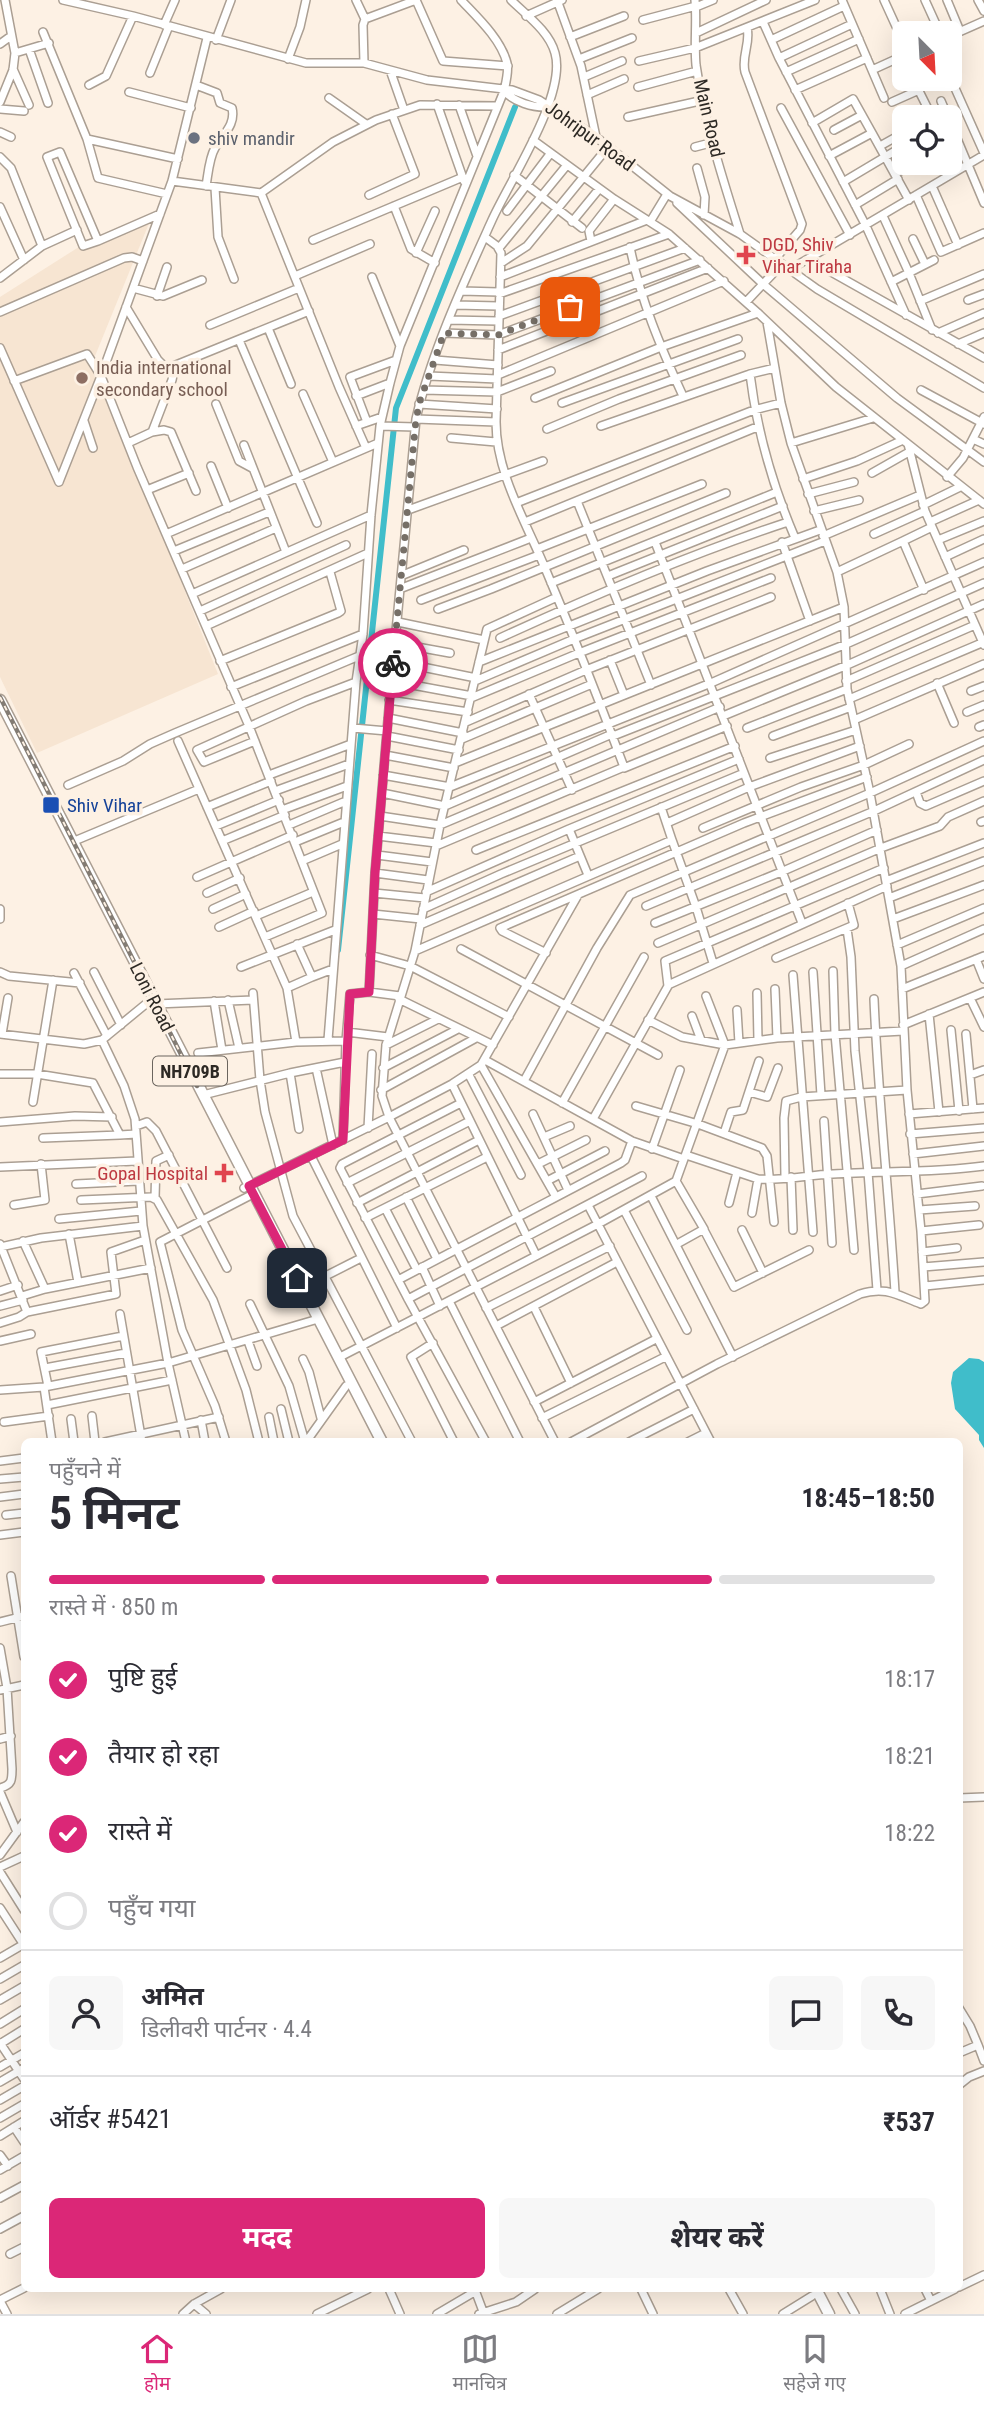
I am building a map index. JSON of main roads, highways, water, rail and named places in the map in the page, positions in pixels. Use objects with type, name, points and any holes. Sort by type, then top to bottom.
[{"type":"highway","name":"Loni Road","points":[[0,700],[151,1004],[203,1095],[249,1191],[302,1288],[315,1320],[380,1438]]},
{"type":"highway","name":"Loni Road","points":[[0,714],[249,1191],[373,1438]]},
{"type":"highway","points":[[812,2292],[821,2314]]},
{"type":"highway","points":[[813,2292],[829,2314]]},
{"type":"water","points":[[969,1358],[984,1362],[984,1448],[979,1435],[955,1409],[951,1383],[953,1372]]},
{"type":"waterway","points":[[338,950],[396,408],[515,107]]},
{"type":"railway","points":[[0,697],[197,1086]]},
{"type":"place","name":"shiv mandir","points":[[194,138]]},
{"type":"place","name":"DGD, Shiv Vihar Tiraha","points":[[746,255]]},
{"type":"place","name":"India international secondary school","points":[[82,378]]},
{"type":"place","name":"Shiv Vihar","points":[[51,805]]},
{"type":"place","name":"Gopal Hospital","points":[[224,1173]]}]
